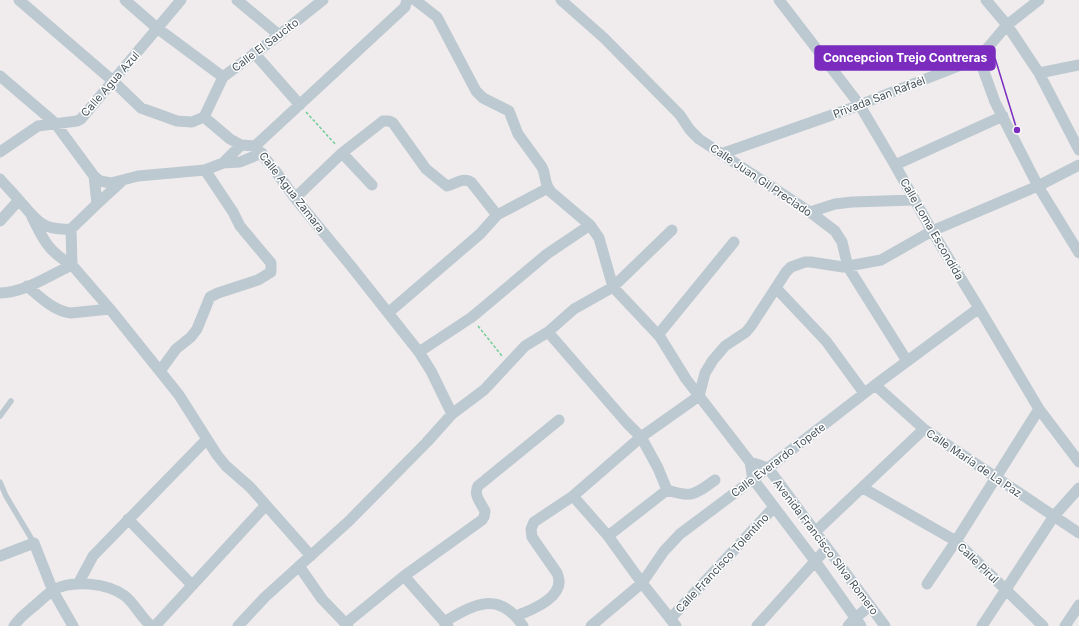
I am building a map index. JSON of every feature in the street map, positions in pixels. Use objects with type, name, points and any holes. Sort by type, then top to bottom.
[{"type":"street","points":[[19,0],[114,81],[141,108],[167,118],[188,123],[204,117]]},
{"type":"street","points":[[125,0],[157,28],[223,77]]},
{"type":"street","name":"Calle Agua Azul","points":[[0,152],[38,126],[77,121],[81,119],[182,0]]},
{"type":"street","points":[[237,0],[279,35]]},
{"type":"street","name":"Calle El Saucito","points":[[204,117],[223,77],[323,0]]},
{"type":"street","points":[[0,76],[54,123],[94,176],[100,181],[107,183],[146,175],[205,170],[223,163],[240,162],[258,149],[300,105],[405,7],[407,0]]},
{"type":"street","points":[[415,0],[437,17],[476,92],[483,98],[509,111],[518,134],[544,170],[545,182],[548,188],[590,225],[599,238],[613,287],[658,335],[698,396],[750,462],[753,479]]},
{"type":"street","name":"Calle Juan Gil Preciado","points":[[560,0],[604,38],[680,115],[695,135],[721,154],[810,212],[835,231],[839,237],[848,267],[907,361]]},
{"type":"street","name":"Calle Loma Escondida","points":[[779,0],[860,104],[932,232],[1039,409],[1079,462]]},
{"type":"street","points":[[986,0],[1007,24],[1039,73],[1079,150]]},
{"type":"street","name":"Privada San Rafaél","points":[[721,154],[860,104],[979,58],[1007,24],[1039,0]]},
{"type":"street","points":[[254,53],[300,105]]},
{"type":"street","points":[[979,58],[995,102],[1038,186],[1079,254]]},
{"type":"street","points":[[1039,73],[1079,65]]},
{"type":"street","points":[[895,165],[1003,116]]},
{"type":"street","name":"Calle Agua Zamara","points":[[204,117],[230,139],[241,145],[258,149],[295,198],[419,352],[431,371],[452,414]]},
{"type":"street","points":[[295,198],[342,153],[383,121],[389,121],[393,123],[428,171],[447,186],[460,181],[467,180],[471,182],[497,215]]},
{"type":"street","points":[[223,163],[241,145]]},
{"type":"street","points":[[342,153],[372,185]]},
{"type":"street","points":[[516,616],[542,605],[549,600],[555,592],[559,578],[553,566],[532,537],[531,529],[534,522],[573,496],[641,437],[698,396],[705,372],[713,360],[725,346],[746,332],[752,326],[786,272],[791,267],[805,262],[811,262],[848,267],[881,260],[932,232],[1038,186],[1079,165]]},
{"type":"street","points":[[160,371],[176,349],[197,329],[210,297],[258,280],[271,272],[271,263],[240,226],[233,212],[205,170]]},
{"type":"street","points":[[94,176],[97,204]]},
{"type":"street","points":[[0,179],[31,215],[49,248],[72,265],[110,309],[179,395],[221,461],[250,487],[311,556]]},
{"type":"street","points":[[31,215],[41,223],[52,228],[59,230],[71,229],[122,181]]},
{"type":"street","points":[[388,313],[480,234],[497,215],[548,188]]},
{"type":"street","points":[[0,221],[19,200]]},
{"type":"street","points":[[810,212],[835,204],[852,202],[914,200]]},
{"type":"street","points":[[419,352],[472,317],[546,254],[590,225]]},
{"type":"street","points":[[71,229],[72,265]]},
{"type":"street","points":[[238,626],[265,597],[365,505],[427,442],[452,414],[484,390],[525,346],[548,332],[574,309],[613,287],[672,230]]},
{"type":"street","points":[[658,335],[734,242]]},
{"type":"street","points":[[0,293],[11,293],[72,265]]},
{"type":"street","points":[[27,286],[46,301],[66,312],[71,313],[110,309]]},
{"type":"street","points":[[776,288],[826,341],[864,393]]},
{"type":"street","name":"Calle Everardo Topete","points":[[594,625],[642,583],[664,551],[680,534],[864,393],[979,308]]},
{"type":"street","points":[[548,332],[626,422],[641,437],[658,468],[667,490]]},
{"type":"street","points":[[686,379],[705,372]]},
{"type":"street","name":"Calle María de La Paz","points":[[875,385],[924,429],[1079,533]]},
{"type":"street","points":[[926,584],[956,541],[1039,409]]},
{"type":"street","points":[[299,566],[322,598],[346,625],[404,576],[479,523],[484,517],[486,511],[476,495],[478,486],[560,420]]},
{"type":"street","points":[[815,532],[924,429]]},
{"type":"street","points":[[78,584],[92,556],[207,439]]},
{"type":"street","points":[[750,462],[768,468]]},
{"type":"street","name":"Avenida Francisco Silva Romero","points":[[768,468],[885,626]]},
{"type":"street","name":"Avenida Francisco Silva Romero","points":[[753,479],[815,561],[854,623]]},
{"type":"street","points":[[667,490],[683,495],[689,495],[699,491],[715,480]]},
{"type":"street","name":"Calle Pirul","points":[[863,488],[956,541],[1043,626]]},
{"type":"street","points":[[982,626],[1054,516],[1079,488]]},
{"type":"street","points":[[608,536],[667,490]]},
{"type":"street","points":[[573,496],[608,536],[642,583],[673,622]]},
{"type":"street","points":[[155,626],[266,505]]},
{"type":"street","name":"Calle Francisco Tolentino","points":[[673,622],[774,507]]},
{"type":"street","points":[[128,519],[192,585]]},
{"type":"street","points":[[0,556],[34,542],[53,590],[73,626]]},
{"type":"street","points":[[757,626],[827,548]]},
{"type":"street","points":[[404,576],[446,624],[467,609],[484,603],[494,603],[507,609],[516,616],[523,626]]},
{"type":"street","points":[[14,626],[22,616],[53,590],[78,584],[106,588],[123,594],[130,600],[141,616],[151,626]]},
{"type":"street","points":[[1065,626],[1079,605]]},
{"type":"street","points":[[854,623],[870,606]]},
{"type":"lane","points":[[0,416],[11,402]]},
{"type":"lane","points":[[0,482],[6,496],[34,542]]},
{"type":"path","points":[[300,105],[342,153]]},
{"type":"path","points":[[472,317],[508,364]]},
{"type":"place","name":"Concepcion Trejo Contreras","points":[[1017,130]]}]
